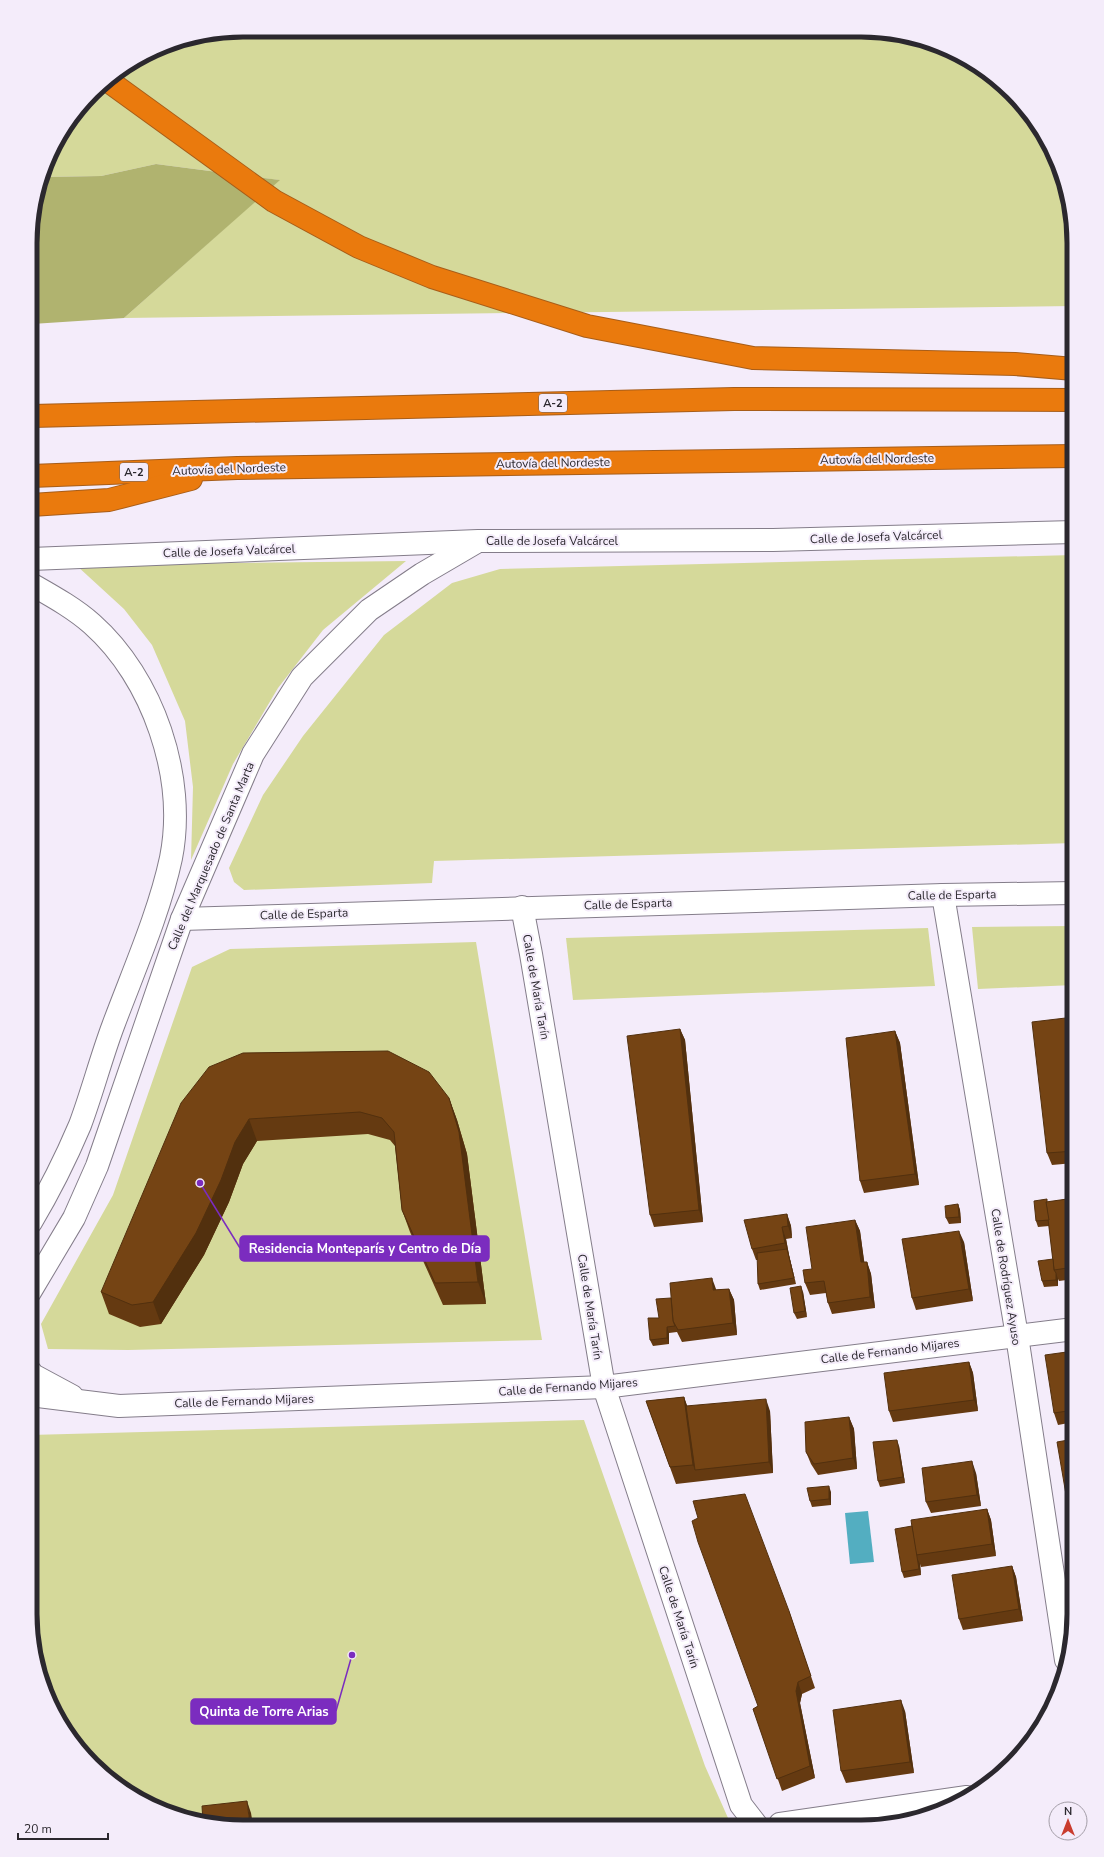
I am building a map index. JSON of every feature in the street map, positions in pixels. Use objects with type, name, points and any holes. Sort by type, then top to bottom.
[{"type":"highway","points":[[112,84],[274,201],[359,247],[432,277],[587,326],[754,358],[1015,364],[1067,368]]},
{"type":"highway","name":"A-2","points":[[37,416],[734,398],[1067,400]]},
{"type":"highway","name":"Autovía del Nordeste","points":[[37,476],[237,468],[1067,456]]},
{"type":"highway","points":[[37,506],[109,500],[237,468]]},
{"type":"street","name":"Calle de Josefa Valcárcel","points":[[37,559],[478,541],[773,540],[1067,532]]},
{"type":"street","name":"Calle del Marquesado de Santa Marta","points":[[37,1280],[74,1218],[97,1166],[182,919],[253,754],[302,678],[369,610],[422,574],[478,541]]},
{"type":"street","points":[[37,587],[62,602],[92,624],[123,658],[147,696],[163,738],[172,782],[174,818],[171,857],[153,917],[79,1125],[44,1200],[37,1211]]},
{"type":"street","name":"Calle de Esparta","points":[[182,919],[522,907],[942,895],[1067,893]]},
{"type":"street","name":"Calle de Rodríguez Ayuso","points":[[942,895],[1017,1336],[1064,1647]]},
{"type":"street","name":"Calle de María Tarín","points":[[522,907],[604,1387],[741,1805],[753,1820]]},
{"type":"street","name":"Calle de Fernando Mijares","points":[[37,1396],[119,1406],[604,1387],[1067,1330]]},
{"type":"street","name":"Calle de Fernando Mijares","points":[[37,1377],[84,1402]]},
{"type":"street","points":[[808,1820],[951,1799]]},
{"type":"green space","points":[[230,37],[874,37],[914,44],[952,58],[997,88],[1016,107],[1032,129],[1046,152],[1056,177],[1063,203],[1067,230],[1067,306],[124,318],[279,180],[156,164],[101,176],[48,177],[58,152],[72,129],[88,107],[107,88],[152,58],[177,48],[203,41]]},
{"type":"green space","points":[[156,164],[280,180],[124,318],[37,324],[37,230],[41,203],[48,177],[101,176]]},
{"type":"green space","points":[[1067,555],[1067,843],[434,861],[432,883],[244,890],[234,882],[229,868],[263,795],[303,736],[384,635],[452,583],[500,569]]},
{"type":"green space","points":[[406,561],[323,630],[278,688],[233,764],[191,860],[193,787],[185,721],[152,645],[124,609],[76,565]]},
{"type":"green space","points":[[1067,926],[1067,985],[978,989],[972,927]]},
{"type":"green space","points":[[928,928],[935,986],[573,1000],[566,938]]},
{"type":"green space","points":[[476,942],[542,1340],[128,1350],[48,1349],[41,1324],[113,1195],[192,967],[230,949]]},
{"type":"green space","points":[[584,1420],[705,1766],[729,1820],[230,1820],[190,1813],[152,1799],[107,1769],[88,1750],[58,1705],[48,1680],[41,1654],[37,1627],[37,1435]]},
{"type":"water","points":[[868,1511],[874,1562],[850,1564],[845,1513]]},
{"type":"building","points":[[1067,1018],[1067,1152],[1047,1153],[1032,1022]]},
{"type":"building","points":[[680,1029],[699,1210],[650,1215],[627,1036]]},
{"type":"building","points":[[895,1031],[915,1174],[860,1181],[846,1038]]},
{"type":"building","points":[[388,1051],[429,1072],[449,1098],[459,1132],[478,1282],[435,1283],[402,1210],[394,1132],[382,1118],[360,1112],[249,1119],[235,1142],[221,1180],[196,1233],[153,1302],[132,1305],[101,1292],[181,1103],[209,1067],[243,1053]]},
{"type":"building","points":[[1047,1199],[1046,1202],[1049,1220],[1036,1221],[1034,1201]]},
{"type":"building","points":[[1067,1199],[1067,1268],[1054,1270],[1046,1202]]},
{"type":"building","points":[[958,1204],[959,1217],[946,1218],[945,1206]]},
{"type":"building","points":[[787,1214],[788,1226],[782,1227],[785,1243],[752,1249],[744,1220]]},
{"type":"building","points":[[855,1220],[861,1262],[867,1262],[870,1297],[828,1303],[824,1281],[805,1283],[803,1270],[812,1269],[806,1227]]},
{"type":"building","points":[[959,1231],[969,1289],[912,1298],[902,1239]]},
{"type":"building","points":[[787,1249],[794,1278],[758,1284],[757,1253]]},
{"type":"building","points":[[1053,1259],[1056,1280],[1042,1281],[1038,1261]]},
{"type":"building","points":[[712,1278],[713,1290],[729,1289],[733,1323],[678,1330],[673,1321],[670,1283]]},
{"type":"building","points":[[801,1286],[805,1311],[794,1313],[790,1288]]},
{"type":"building","points":[[671,1298],[673,1321],[675,1326],[667,1327],[667,1338],[650,1340],[648,1318],[659,1318],[656,1299]]},
{"type":"building","points":[[1067,1352],[1067,1411],[1054,1413],[1045,1355]]},
{"type":"building","points":[[969,1362],[974,1400],[889,1411],[884,1373]]},
{"type":"building","points":[[684,1397],[693,1465],[670,1467],[646,1401]]},
{"type":"building","points":[[766,1399],[769,1462],[695,1470],[686,1406]]},
{"type":"building","points":[[849,1417],[853,1458],[814,1464],[806,1452],[805,1422]]},
{"type":"building","points":[[897,1440],[903,1477],[878,1481],[873,1442]]},
{"type":"building","points":[[1067,1440],[1067,1501],[1057,1442]]},
{"type":"building","points":[[972,1461],[977,1495],[926,1502],[922,1468]]},
{"type":"building","points":[[829,1486],[829,1499],[810,1501],[807,1488]]},
{"type":"building","points":[[745,1494],[789,1611],[811,1676],[798,1682],[796,1691],[810,1766],[777,1779],[753,1709],[758,1706],[698,1542],[692,1521],[698,1518],[693,1501]]},
{"type":"building","points":[[987,1509],[992,1544],[916,1555],[911,1520]]},
{"type":"building","points":[[912,1526],[919,1569],[902,1572],[895,1529]]},
{"type":"building","points":[[1012,1566],[1019,1609],[959,1619],[952,1575]]},
{"type":"building","points":[[901,1700],[910,1762],[841,1771],[833,1710]]},
{"type":"building","points":[[247,1801],[249,1820],[230,1820],[203,1816],[202,1806]]},
{"type":"place","name":"Residencia Monteparís y Centro de Día","points":[[200,1183]]},
{"type":"place","name":"Quinta de Torre Arias","points":[[352,1655]]}]
